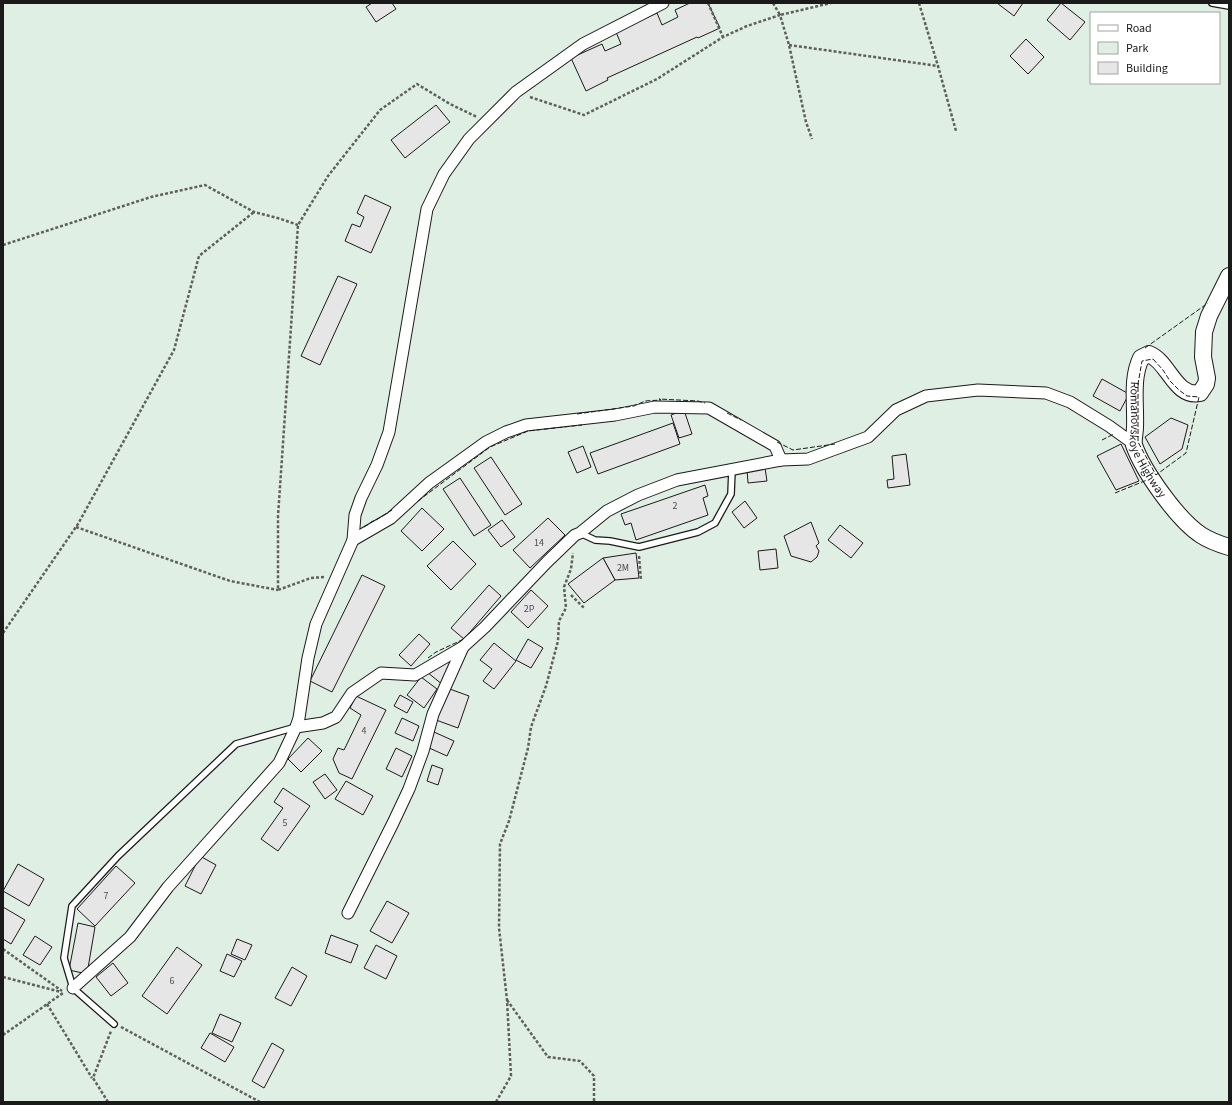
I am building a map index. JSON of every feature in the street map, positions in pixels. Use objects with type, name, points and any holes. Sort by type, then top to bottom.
[{"type":"street","points":[[68,990],[130,937],[168,887],[279,764],[299,718],[308,658],[316,624],[353,540],[355,515],[361,498],[377,465],[388,432],[427,209],[444,174],[468,140],[516,92],[583,44],[663,3]]},
{"type":"street","name":"Romanovskoye Highway","points":[[1229,276],[1209,316],[1204,332],[1202,357],[1208,378],[1200,393],[1194,394],[1180,388],[1158,359],[1154,356],[1150,354],[1141,358],[1135,384],[1134,444],[1146,470],[1174,509],[1200,535],[1215,543],[1229,547]]},
{"type":"street","points":[[296,727],[323,723],[336,717],[352,693],[381,674],[416,675],[463,647],[547,562],[577,534],[607,511],[638,495],[677,480],[781,460],[808,458],[868,437],[896,410],[926,396],[978,390],[1046,393],[1070,402],[1109,426],[1134,444]]},
{"type":"street","points":[[353,540],[391,518],[429,483],[486,442],[506,432],[526,425],[615,415],[655,407],[709,408],[775,446],[781,460]]},
{"type":"street","points":[[348,913],[409,789],[423,751],[433,714],[463,647]]},
{"type":"lane","points":[[1212,3],[1229,6]]},
{"type":"lane","points":[[577,534],[595,540],[610,541],[639,547],[698,532],[715,523],[731,494],[732,470]]},
{"type":"lane","points":[[114,1024],[68,990],[64,958],[72,906],[118,856],[236,744],[296,727]]},
{"type":"path","points":[[708,3],[723,37]]},
{"type":"path","points":[[773,3],[780,15],[790,45],[806,122],[812,139]]},
{"type":"path","points":[[516,92],[584,114],[657,79],[723,37],[746,26],[780,15],[832,3]]},
{"type":"path","points":[[919,3],[956,131]]},
{"type":"path","points":[[790,45],[938,66]]},
{"type":"path","points":[[278,590],[278,516],[298,225],[328,176],[380,110],[417,84],[450,104],[486,121]]},
{"type":"path","points":[[3,245],[151,197],[205,185],[254,212],[298,225]]},
{"type":"path","points":[[3,634],[76,527],[174,350],[198,256],[254,212]]},
{"type":"path","points":[[76,527],[230,581],[278,590],[311,578],[338,577]]},
{"type":"path","points":[[496,1102],[511,1076],[507,1000],[499,928],[500,844],[509,822],[528,748],[531,727],[546,686],[558,641],[559,621],[566,608],[564,587],[570,569],[577,534]]},
{"type":"path","points":[[639,547],[641,580]]},
{"type":"path","points":[[571,595],[584,608]]},
{"type":"path","points":[[3,949],[68,990]]},
{"type":"path","points":[[3,977],[68,990]]},
{"type":"path","points":[[3,1035],[68,990]]},
{"type":"path","points":[[507,1000],[548,1057],[580,1061],[594,1076],[594,1102]]},
{"type":"path","points":[[47,1004],[108,1102]]},
{"type":"path","points":[[93,1078],[114,1024],[260,1102]]},
{"type":"green space","points":[[3,3],[1229,3],[1229,1102],[3,1102]]},
{"type":"building","points":[[372,3],[392,3],[396,9],[376,22],[366,7]]},
{"type":"building","points":[[690,3],[708,3],[720,28],[607,78],[608,80],[586,91],[571,58],[602,44],[605,51],[621,44],[616,32],[639,16],[644,19],[657,13],[662,25],[678,17],[675,10]]},
{"type":"building","points":[[997,3],[1023,3],[1014,16]]},
{"type":"building","points":[[1061,3],[1085,22],[1070,40],[1047,20]]},
{"type":"building","points":[[1026,39],[1044,57],[1028,74],[1010,56]]},
{"type":"building","points":[[436,105],[450,122],[405,158],[391,140]]},
{"type":"building","points":[[365,195],[391,207],[371,253],[345,241],[352,224],[360,227],[364,217],[357,213]]},
{"type":"building","points":[[338,276],[357,284],[320,365],[301,356]]},
{"type":"building","points":[[1102,379],[1129,394],[1120,411],[1093,396]]},
{"type":"building","points":[[684,410],[692,434],[679,438],[671,415]]},
{"type":"building","points":[[1171,418],[1188,425],[1182,449],[1160,464],[1145,437]]},
{"type":"building","points":[[673,423],[680,444],[598,474],[590,453]]},
{"type":"building","points":[[1121,444],[1139,481],[1116,490],[1097,456]]},
{"type":"building","points":[[583,446],[591,467],[577,473],[568,452]]},
{"type":"building","points":[[906,454],[910,485],[888,488],[887,480],[894,479],[892,456]]},
{"type":"building","points":[[491,457],[522,504],[505,515],[474,468]]},
{"type":"building","points":[[765,468],[767,481],[748,483],[747,470]]},
{"type":"building","points":[[460,478],[491,525],[474,536],[443,489]]},
{"type":"building","points":[[705,485],[708,496],[703,498],[708,515],[636,540],[631,523],[625,525],[621,514]]},
{"type":"building","points":[[745,501],[757,518],[744,528],[732,512]]},
{"type":"building","points":[[422,508],[444,529],[422,551],[401,531]]},
{"type":"building","points":[[548,518],[565,535],[530,568],[513,550]]},
{"type":"building","points":[[502,520],[515,537],[501,547],[488,530]]},
{"type":"building","points":[[811,522],[819,543],[816,546],[819,551],[817,557],[811,562],[791,556],[784,536]]},
{"type":"building","points":[[840,525],[863,543],[851,558],[828,540]]},
{"type":"building","points":[[453,541],[476,564],[451,590],[427,566]]},
{"type":"building","points":[[776,549],[778,568],[760,570],[758,551]]},
{"type":"building","points":[[636,553],[639,578],[615,580],[603,558]]},
{"type":"building","points":[[603,558],[615,580],[584,603],[568,584]]},
{"type":"building","points":[[362,575],[385,586],[332,692],[310,681]]},
{"type":"building","points":[[489,585],[501,596],[464,639],[451,628]]},
{"type":"building","points":[[531,590],[548,606],[528,628],[511,612]]},
{"type":"building","points":[[419,634],[430,644],[411,666],[399,655]]},
{"type":"building","points":[[528,639],[543,648],[531,668],[516,660]]},
{"type":"building","points":[[494,643],[516,661],[494,689],[483,681],[492,669],[480,660]]},
{"type":"building","points":[[454,658],[443,685],[427,672]]},
{"type":"building","points":[[421,677],[437,689],[424,708],[407,695]]},
{"type":"building","points":[[447,688],[469,696],[458,728],[436,720]]},
{"type":"building","points":[[400,695],[413,702],[407,713],[394,706]]},
{"type":"building","points":[[356,696],[386,710],[352,779],[339,773],[333,759],[338,748],[344,750],[361,715],[350,708]]},
{"type":"building","points":[[402,718],[419,726],[413,741],[395,733]]},
{"type":"building","points":[[434,732],[454,741],[447,756],[427,747]]},
{"type":"building","points":[[308,738],[322,751],[301,772],[288,759]]},
{"type":"building","points":[[396,748],[412,756],[402,777],[386,769]]},
{"type":"building","points":[[432,765],[443,769],[438,785],[427,781]]},
{"type":"building","points":[[325,774],[337,790],[325,799],[313,782]]},
{"type":"building","points":[[346,781],[373,796],[363,815],[335,799]]},
{"type":"building","points":[[283,788],[310,806],[278,851],[261,839],[283,808],[274,802]]},
{"type":"building","points":[[200,856],[216,865],[201,894],[185,886]]},
{"type":"building","points":[[18,864],[44,879],[29,906],[3,891]]},
{"type":"building","points":[[116,866],[135,883],[95,926],[77,909]]},
{"type":"building","points":[[387,901],[409,913],[392,943],[370,931]]},
{"type":"building","points":[[3,907],[25,920],[11,944],[3,939]]},
{"type":"building","points":[[78,923],[95,927],[87,974],[69,970]]},
{"type":"building","points":[[331,935],[358,945],[351,963],[325,953]]},
{"type":"building","points":[[35,936],[52,947],[40,965],[23,955]]},
{"type":"building","points":[[237,939],[252,945],[245,960],[231,954]]},
{"type":"building","points":[[376,945],[397,956],[386,979],[364,968]]},
{"type":"building","points":[[177,947],[202,965],[167,1014],[142,996]]},
{"type":"building","points":[[227,954],[242,961],[234,977],[220,971]]},
{"type":"building","points":[[113,963],[128,983],[111,996],[96,977]]},
{"type":"building","points":[[292,967],[307,976],[291,1006],[275,998]]},
{"type":"building","points":[[220,1014],[241,1023],[232,1042],[212,1033]]},
{"type":"building","points":[[210,1033],[234,1047],[225,1062],[201,1048]]},
{"type":"building","points":[[272,1043],[284,1050],[264,1088],[252,1081]]},
{"type":"fence","points":[[1145,348],[1208,303]]},
{"type":"fence","points":[[1153,359],[1179,390],[1187,396],[1199,397],[1186,453],[1156,475],[1138,442],[1138,384],[1142,361],[1153,359]]},
{"type":"fence","points":[[577,414],[634,406],[645,401],[661,400],[659,399],[698,401],[705,403]]},
{"type":"fence","points":[[727,413],[741,420]]},
{"type":"fence","points":[[418,501],[490,447],[528,431],[582,425]]},
{"type":"fence","points":[[1102,440],[1114,434]]},
{"type":"fence","points":[[777,442],[793,450],[835,444]]},
{"type":"fence","points":[[1115,493],[1147,480]]},
{"type":"fence","points":[[364,527],[392,510]]},
{"type":"fence","points":[[428,658],[436,652],[464,639]]}]
